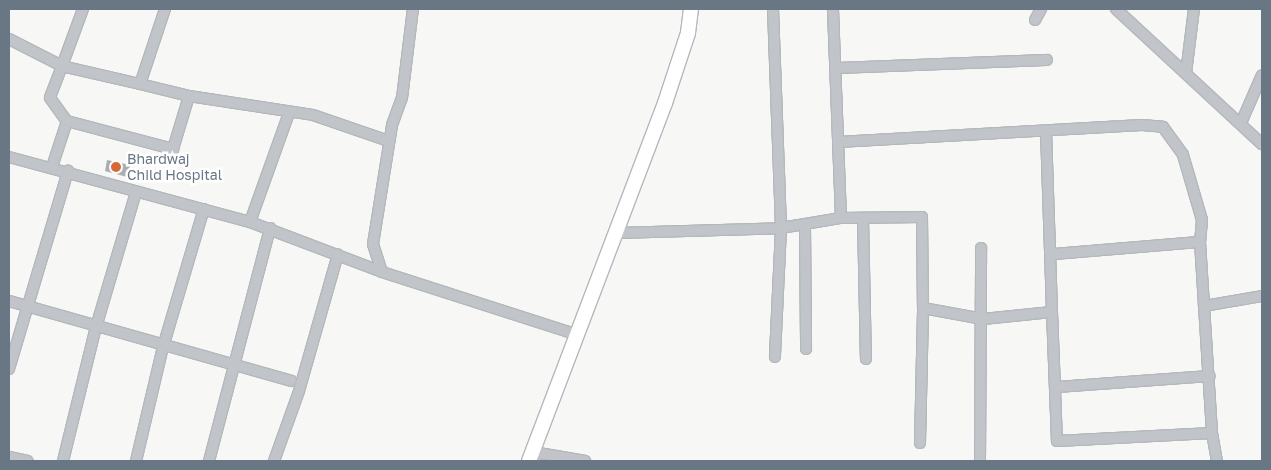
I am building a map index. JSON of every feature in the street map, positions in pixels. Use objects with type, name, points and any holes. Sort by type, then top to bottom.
[{"type":"main road","points":[[531,456],[665,103],[688,33],[691,9]]},
{"type":"street","points":[[83,9],[50,98],[66,121],[173,149],[189,96]]},
{"type":"street","points":[[140,84],[164,9]]},
{"type":"street","points":[[382,272],[373,244],[389,142],[402,98],[413,9]]},
{"type":"street","points":[[773,9],[781,228],[775,357]]},
{"type":"street","points":[[833,9],[841,218]]},
{"type":"street","points":[[1035,20],[1041,9]]},
{"type":"street","points":[[1116,9],[1125,13],[1262,144]]},
{"type":"street","points":[[1186,73],[1194,9]]},
{"type":"street","points":[[9,40],[62,66],[189,96],[313,115],[389,142]]},
{"type":"street","points":[[836,68],[1047,60]]},
{"type":"street","points":[[1240,123],[1262,75]]},
{"type":"street","points":[[250,222],[289,112]]},
{"type":"street","points":[[52,167],[66,121]]},
{"type":"street","points":[[838,142],[1142,125],[1162,127],[1173,138],[1183,155],[1202,220],[1200,242],[1210,376],[1212,434],[1217,461]]},
{"type":"street","points":[[1046,130],[1052,254],[1052,312],[1057,387],[1057,440],[1212,434]]},
{"type":"street","points":[[9,157],[68,171],[136,192],[270,228],[382,272],[578,335]]},
{"type":"street","points":[[9,369],[68,171]]},
{"type":"street","points":[[63,461],[96,327],[136,192]]},
{"type":"street","points":[[136,461],[163,347],[204,209]]},
{"type":"street","points":[[617,233],[781,228],[805,226],[841,218],[922,217],[923,308],[920,443]]},
{"type":"street","points":[[863,219],[866,359]]},
{"type":"street","points":[[805,226],[806,349]]},
{"type":"street","points":[[209,461],[270,228]]},
{"type":"street","points":[[1052,254],[1200,242]]},
{"type":"street","points":[[980,461],[981,248]]},
{"type":"street","points":[[274,461],[299,391],[338,254]]},
{"type":"street","points":[[1204,306],[1262,296]]},
{"type":"street","points":[[9,301],[163,347],[233,364],[291,382]]},
{"type":"street","points":[[923,308],[982,319],[1052,312]]},
{"type":"street","points":[[1057,387],[1210,376]]},
{"type":"street","points":[[531,456],[585,461]]},
{"type":"street","points":[[9,457],[28,461]]},
{"type":"building","points":[[107,160],[130,165],[127,177],[105,171]]},
{"type":"place","name":"Bhardwaj Child Hospital","points":[[116,167]]}]
